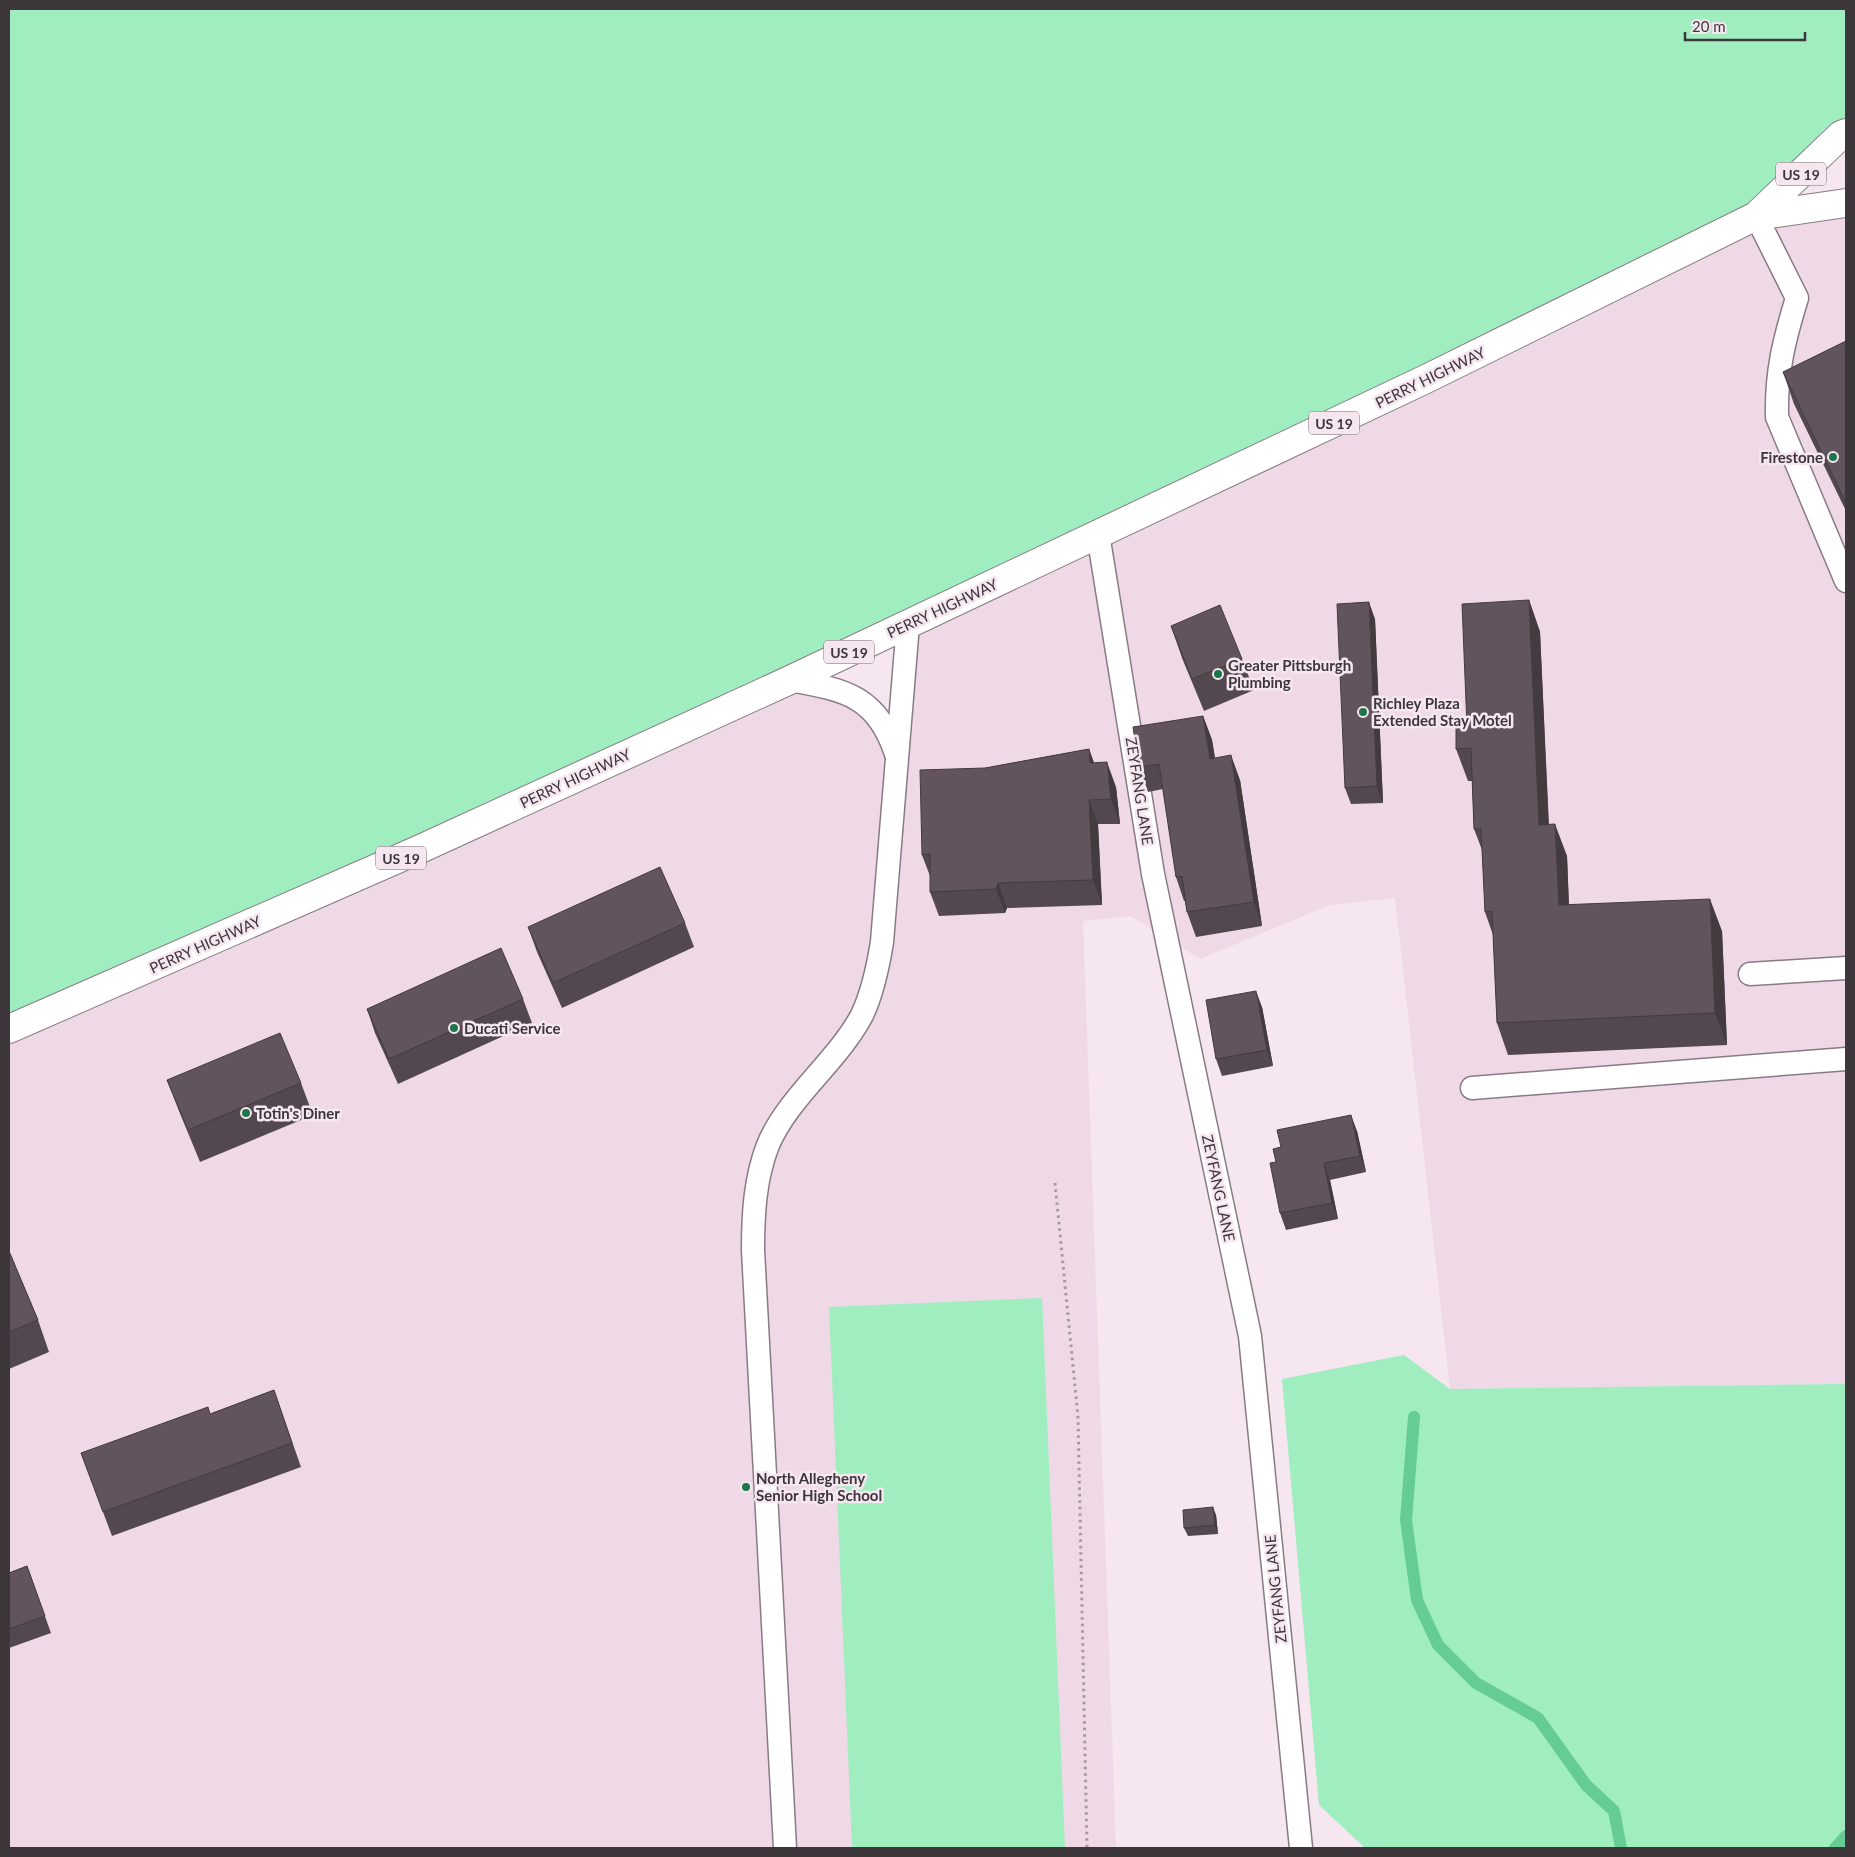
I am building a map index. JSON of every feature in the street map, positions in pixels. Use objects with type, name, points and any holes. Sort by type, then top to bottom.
[{"type":"highway","name":"PERRY HIGHWAY","points":[[9,1029],[418,850],[790,680],[1428,378],[1756,216],[1841,135],[1846,133]]},
{"type":"highway","name":"PERRY HIGHWAY","points":[[1756,216],[1846,203]]},
{"type":"lane","points":[[1756,216],[1797,298],[1784,340],[1776,390],[1777,417],[1846,581]]},
{"type":"lane","name":"ZEYFANG LANE","points":[[1098,534],[1153,874],[1250,1336],[1301,1848]]},
{"type":"lane","points":[[785,1848],[753,1250],[755,1201],[761,1166],[780,1122],[846,1038],[861,1015],[871,992],[882,942],[908,624]]},
{"type":"lane","points":[[790,680],[845,692],[861,701],[882,720],[890,735],[897,757]]},
{"type":"lane","points":[[1750,974],[1846,968]]},
{"type":"lane","points":[[1472,1088],[1846,1059]]},
{"type":"path","points":[[1055,1183],[1078,1417],[1088,1848]]},
{"type":"shaded area","points":[[1846,203],[1846,1384],[1450,1389],[1395,898],[1330,905],[1200,959],[1131,916],[1083,921],[1116,1848],[9,1848],[9,1029],[790,680],[826,687],[890,735],[908,624],[1756,216]]},
{"type":"green space","points":[[9,9],[1846,9],[1846,133],[1756,216],[9,1029]]},
{"type":"green space","points":[[1042,1298],[1065,1848],[852,1848],[829,1307]]},
{"type":"green space","points":[[1404,1355],[1450,1389],[1846,1384],[1846,1848],[1365,1848],[1319,1805],[1282,1379]]},
{"type":"building","points":[[1846,341],[1846,503],[1783,372]]},
{"type":"building","points":[[1529,600],[1539,825],[1555,824],[1559,905],[1710,899],[1715,1013],[1497,1023],[1492,911],[1485,912],[1481,829],[1474,829],[1471,748],[1456,749],[1456,728],[1467,727],[1462,604]]},
{"type":"building","points":[[1369,602],[1377,786],[1345,788],[1337,604]]},
{"type":"building","points":[[1220,605],[1242,659],[1192,679],[1171,626]]},
{"type":"building","points":[[1203,716],[1210,759],[1231,755],[1254,902],[1187,912],[1182,876],[1176,877],[1159,764],[1139,767],[1133,727]]},
{"type":"building","points":[[1089,749],[1090,763],[1107,762],[1111,799],[1089,800],[1093,880],[998,883],[996,889],[930,892],[930,854],[922,855],[920,770],[985,768]]},
{"type":"building","points":[[660,867],[685,923],[553,983],[528,927]]},
{"type":"building","points":[[501,948],[523,999],[389,1059],[367,1009]]},
{"type":"building","points":[[1256,991],[1267,1050],[1216,1059],[1206,1000]]},
{"type":"building","points":[[280,1033],[301,1083],[188,1130],[167,1080]]},
{"type":"building","points":[[1351,1115],[1360,1156],[1324,1163],[1332,1203],[1280,1213],[1270,1163],[1276,1162],[1273,1149],[1281,1147],[1277,1130]]},
{"type":"building","points":[[9,1251],[38,1320],[9,1332]]},
{"type":"building","points":[[274,1390],[292,1443],[103,1512],[81,1453],[208,1407],[210,1414]]},
{"type":"building","points":[[1213,1507],[1215,1525],[1184,1528],[1183,1510]]},
{"type":"building","points":[[27,1566],[45,1616],[9,1629],[9,1573]]},
{"type":"waterway","points":[[1414,1417],[1406,1520],[1417,1600],[1438,1645],[1476,1683],[1538,1718],[1586,1785],[1614,1811],[1621,1848]]},
{"type":"waterway","points":[[1835,1848],[1846,1836]]},
{"type":"place","name":"Firestone","points":[[1833,457]]},
{"type":"place","name":"Greater Pittsburgh Plumbing","points":[[1218,674]]},
{"type":"place","name":"Richley Plaza Extended Stay Motel","points":[[1363,712]]},
{"type":"place","name":"Ducati Service","points":[[454,1028]]},
{"type":"place","name":"Totin's Diner","points":[[246,1113]]},
{"type":"place","name":"North Allegheny Senior High School","points":[[746,1487]]}]
